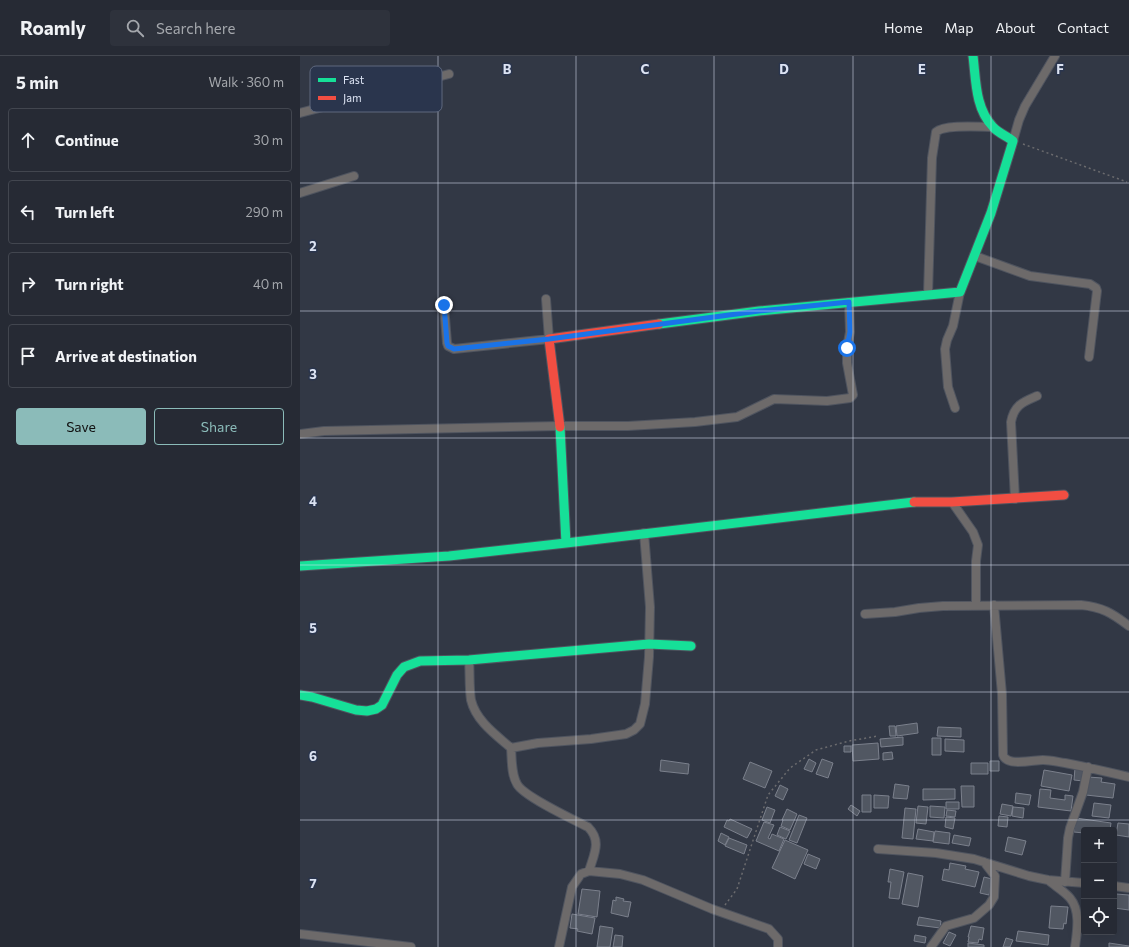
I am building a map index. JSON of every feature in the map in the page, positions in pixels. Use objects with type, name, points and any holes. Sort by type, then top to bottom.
[{"type":"street","points":[[973,56],[979,101],[984,114],[993,127],[1013,141]]},
{"type":"street","points":[[955,408],[948,387],[945,349],[953,326],[960,292],[991,214],[1019,120],[1025,106],[1055,56]]},
{"type":"street","points":[[442,76],[449,74]]},
{"type":"street","points":[[300,113],[310,110]]},
{"type":"street","points":[[928,295],[932,158],[936,132],[939,129],[949,128],[993,127]]},
{"type":"street","points":[[300,193],[354,176]]},
{"type":"street","points":[[975,256],[1030,276],[1090,284],[1096,288],[1097,292],[1089,357]]},
{"type":"street","points":[[444,305],[447,343],[448,346],[454,349],[549,339],[759,311],[960,292]]},
{"type":"street","points":[[546,299],[549,339],[560,426],[566,543]]},
{"type":"street","points":[[300,434],[324,432],[560,426],[628,426],[695,422],[737,417],[774,399],[827,400],[850,398],[853,395],[853,390],[847,363],[847,348],[850,332],[849,302]]},
{"type":"street","points":[[1015,499],[1011,422],[1012,413],[1025,401],[1037,396]]},
{"type":"street","points":[[300,566],[449,556],[910,502],[952,502],[1064,495]]},
{"type":"street","points":[[952,502],[973,532],[978,545],[976,561],[976,606]]},
{"type":"street","points":[[511,748],[538,743],[591,739],[626,734],[634,730],[640,724],[645,704],[650,607],[644,533]]},
{"type":"street","points":[[994,605],[1002,694],[1003,755],[1005,759],[1015,762],[1044,760],[1088,767],[1129,777]]},
{"type":"street","points":[[865,614],[895,612],[919,608],[994,605],[1081,605],[1108,611],[1129,626]]},
{"type":"street","points":[[300,695],[356,710],[367,711],[376,709],[382,705],[397,675],[404,667],[420,661],[469,660],[648,644],[691,646]]},
{"type":"street","points":[[469,660],[470,689],[475,710],[489,728],[511,748],[514,777],[517,785],[526,794],[588,827],[594,833],[596,842],[589,871]]},
{"type":"street","points":[[1065,882],[1070,828],[1083,792],[1088,767]]},
{"type":"street","points":[[878,849],[936,854],[974,860],[1029,876],[1048,880],[1081,883]]},
{"type":"street","points":[[931,947],[946,926],[974,918],[989,905],[994,897],[995,876],[984,862]]},
{"type":"street","points":[[559,947],[572,887],[581,874],[589,871],[620,874],[643,880],[712,909],[769,929],[778,939],[778,947]]},
{"type":"street","points":[[1048,880],[1071,899],[1077,918],[1075,947]]},
{"type":"street","points":[[1117,886],[1129,888]]},
{"type":"street","points":[[300,934],[411,947]]},
{"type":"path","points":[[1013,141],[1127,182]]},
{"type":"path","points":[[712,909],[726,904],[737,889],[768,794],[790,768],[816,750],[849,740],[878,736]]},
{"type":"building","points":[[917,723],[918,733],[897,736],[896,726]]},
{"type":"building","points":[[889,726],[895,726],[896,736],[890,736]]},
{"type":"building","points":[[938,727],[961,728],[961,737],[937,736]]},
{"type":"building","points":[[903,737],[903,745],[881,747],[880,739]]},
{"type":"building","points":[[932,738],[941,738],[941,755],[932,755]]},
{"type":"building","points":[[945,739],[964,740],[964,752],[945,751]]},
{"type":"building","points":[[878,743],[879,759],[853,761],[852,745]]},
{"type":"building","points":[[844,746],[851,746],[851,752],[844,752]]},
{"type":"building","points":[[892,752],[893,759],[883,760],[883,753]]},
{"type":"building","points":[[809,759],[816,763],[812,772],[804,769]]},
{"type":"building","points":[[822,759],[833,763],[828,778],[816,774]]},
{"type":"building","points":[[661,760],[689,764],[688,774],[660,771]]},
{"type":"building","points":[[990,761],[999,761],[999,771],[990,771]]},
{"type":"building","points":[[750,762],[772,771],[765,788],[743,779]]},
{"type":"building","points":[[971,763],[988,763],[988,774],[971,774]]},
{"type":"building","points":[[1075,768],[1084,769],[1083,781],[1074,780]]},
{"type":"building","points":[[1044,770],[1072,775],[1069,791],[1041,786]]},
{"type":"building","points":[[1088,777],[1102,778],[1101,782],[1115,784],[1113,798],[1086,795]]},
{"type":"building","points":[[895,784],[909,786],[907,799],[893,798]]},
{"type":"building","points":[[780,785],[788,789],[783,800],[775,796]]},
{"type":"building","points":[[961,786],[974,786],[974,807],[962,807]]},
{"type":"building","points":[[923,789],[955,789],[955,799],[923,800]]},
{"type":"building","points":[[1040,789],[1051,790],[1050,798],[1065,800],[1065,795],[1073,796],[1071,811],[1038,807]]},
{"type":"building","points":[[1016,793],[1031,795],[1029,805],[1015,803]]},
{"type":"building","points":[[862,795],[871,795],[871,812],[862,812]]},
{"type":"building","points":[[874,795],[889,796],[888,808],[874,808]]},
{"type":"building","points":[[946,802],[959,802],[959,809],[946,809]]},
{"type":"building","points":[[1094,803],[1111,805],[1109,818],[1092,816]]},
{"type":"building","points":[[1002,804],[1013,806],[1011,816],[1000,814]]},
{"type":"building","points":[[851,805],[860,811],[857,816],[848,809]]},
{"type":"building","points":[[918,806],[928,807],[926,824],[916,823]]},
{"type":"building","points":[[930,806],[945,807],[944,818],[930,817]]},
{"type":"building","points":[[767,807],[775,810],[770,823],[762,820]]},
{"type":"building","points":[[1013,807],[1024,808],[1023,818],[1012,816]]},
{"type":"building","points":[[905,808],[916,809],[913,839],[902,838]]},
{"type":"building","points":[[787,809],[797,814],[790,830],[781,826]]},
{"type":"building","points":[[947,810],[956,811],[955,817],[946,816]]},
{"type":"building","points":[[799,815],[807,818],[797,843],[789,840]]},
{"type":"building","points":[[999,816],[1008,817],[1007,827],[998,826]]},
{"type":"building","points":[[946,817],[955,818],[953,829],[945,827]]},
{"type":"building","points":[[1076,818],[1111,823],[1110,827],[1081,827],[1081,833],[1074,832]]},
{"type":"building","points":[[730,819],[752,829],[747,838],[724,827],[727,820],[729,821]]},
{"type":"building","points":[[764,822],[774,825],[768,838],[770,839],[772,834],[784,839],[779,851],[756,841]]},
{"type":"building","points":[[1118,823],[1129,824],[1129,837],[1117,835]]},
{"type":"building","points":[[780,827],[790,831],[786,839],[777,835]]},
{"type":"building","points":[[918,829],[934,832],[933,841],[916,839]]},
{"type":"building","points":[[935,831],[950,833],[949,844],[933,842]]},
{"type":"building","points":[[721,833],[729,837],[725,845],[718,841]]},
{"type":"building","points":[[954,835],[971,838],[969,846],[952,843]]},
{"type":"building","points":[[1008,837],[1026,841],[1022,855],[1005,851]]},
{"type":"building","points":[[729,838],[747,845],[744,854],[725,846]]},
{"type":"building","points":[[785,840],[808,850],[795,879],[772,868]]},
{"type":"building","points":[[808,854],[820,859],[816,869],[804,864]]},
{"type":"building","points":[[950,863],[966,866],[965,869],[979,872],[975,887],[942,880],[944,869],[949,870]]},
{"type":"building","points":[[890,869],[904,872],[899,899],[889,898],[891,882],[888,882]]},
{"type":"building","points":[[908,873],[923,876],[918,907],[902,904]]},
{"type":"building","points":[[984,877],[992,879],[989,895],[980,893]]},
{"type":"building","points":[[582,889],[600,891],[597,917],[578,914]]},
{"type":"building","points":[[1117,894],[1129,895],[1129,910],[1117,908]]},
{"type":"building","points":[[616,897],[624,899],[623,901],[631,902],[628,917],[611,913],[613,900],[616,901]]},
{"type":"building","points":[[1051,906],[1068,907],[1066,924],[1064,923],[1063,929],[1049,928]]},
{"type":"building","points":[[572,914],[595,918],[592,934],[570,928]]},
{"type":"building","points":[[919,917],[941,921],[940,928],[917,925]]},
{"type":"building","points":[[600,926],[613,928],[610,947],[597,947]]},
{"type":"building","points":[[971,926],[984,928],[982,940],[979,939],[978,943],[968,942]]},
{"type":"building","points":[[1018,931],[1049,935],[1048,945],[1016,941]]},
{"type":"building","points":[[949,932],[956,935],[950,946],[943,943]]},
{"type":"building","points":[[615,935],[623,936],[622,947],[613,947]]},
{"type":"building","points":[[915,935],[926,937],[925,943],[914,941]]},
{"type":"building","points":[[1006,938],[1013,940],[1010,947],[1003,947]]},
{"type":"building","points":[[968,943],[984,945],[984,947],[968,947]]},
{"type":"building","points":[[1109,943],[1129,946],[1129,947],[1109,947]]},
{"type":"traffic: fast","points":[[659,324],[759,311],[960,292],[991,213],[1013,141],[995,129],[983,111],[977,93],[973,56]]},
{"type":"traffic: fast","points":[[300,566],[449,556],[566,543],[560,427]]},
{"type":"traffic: fast","points":[[566,543],[914,502]]},
{"type":"traffic: fast","points":[[300,695],[356,710],[367,711],[376,709],[382,705],[397,675],[404,667],[420,661],[469,660],[649,644],[691,646]]},
{"type":"traffic: jam","points":[[560,427],[549,339],[659,324]]},
{"type":"traffic: jam","points":[[914,502],[952,502],[1064,495]]},
{"type":"route","points":[[444,305],[447,343],[448,346],[454,349],[549,339],[759,311],[849,302],[850,332],[847,348]]}]
